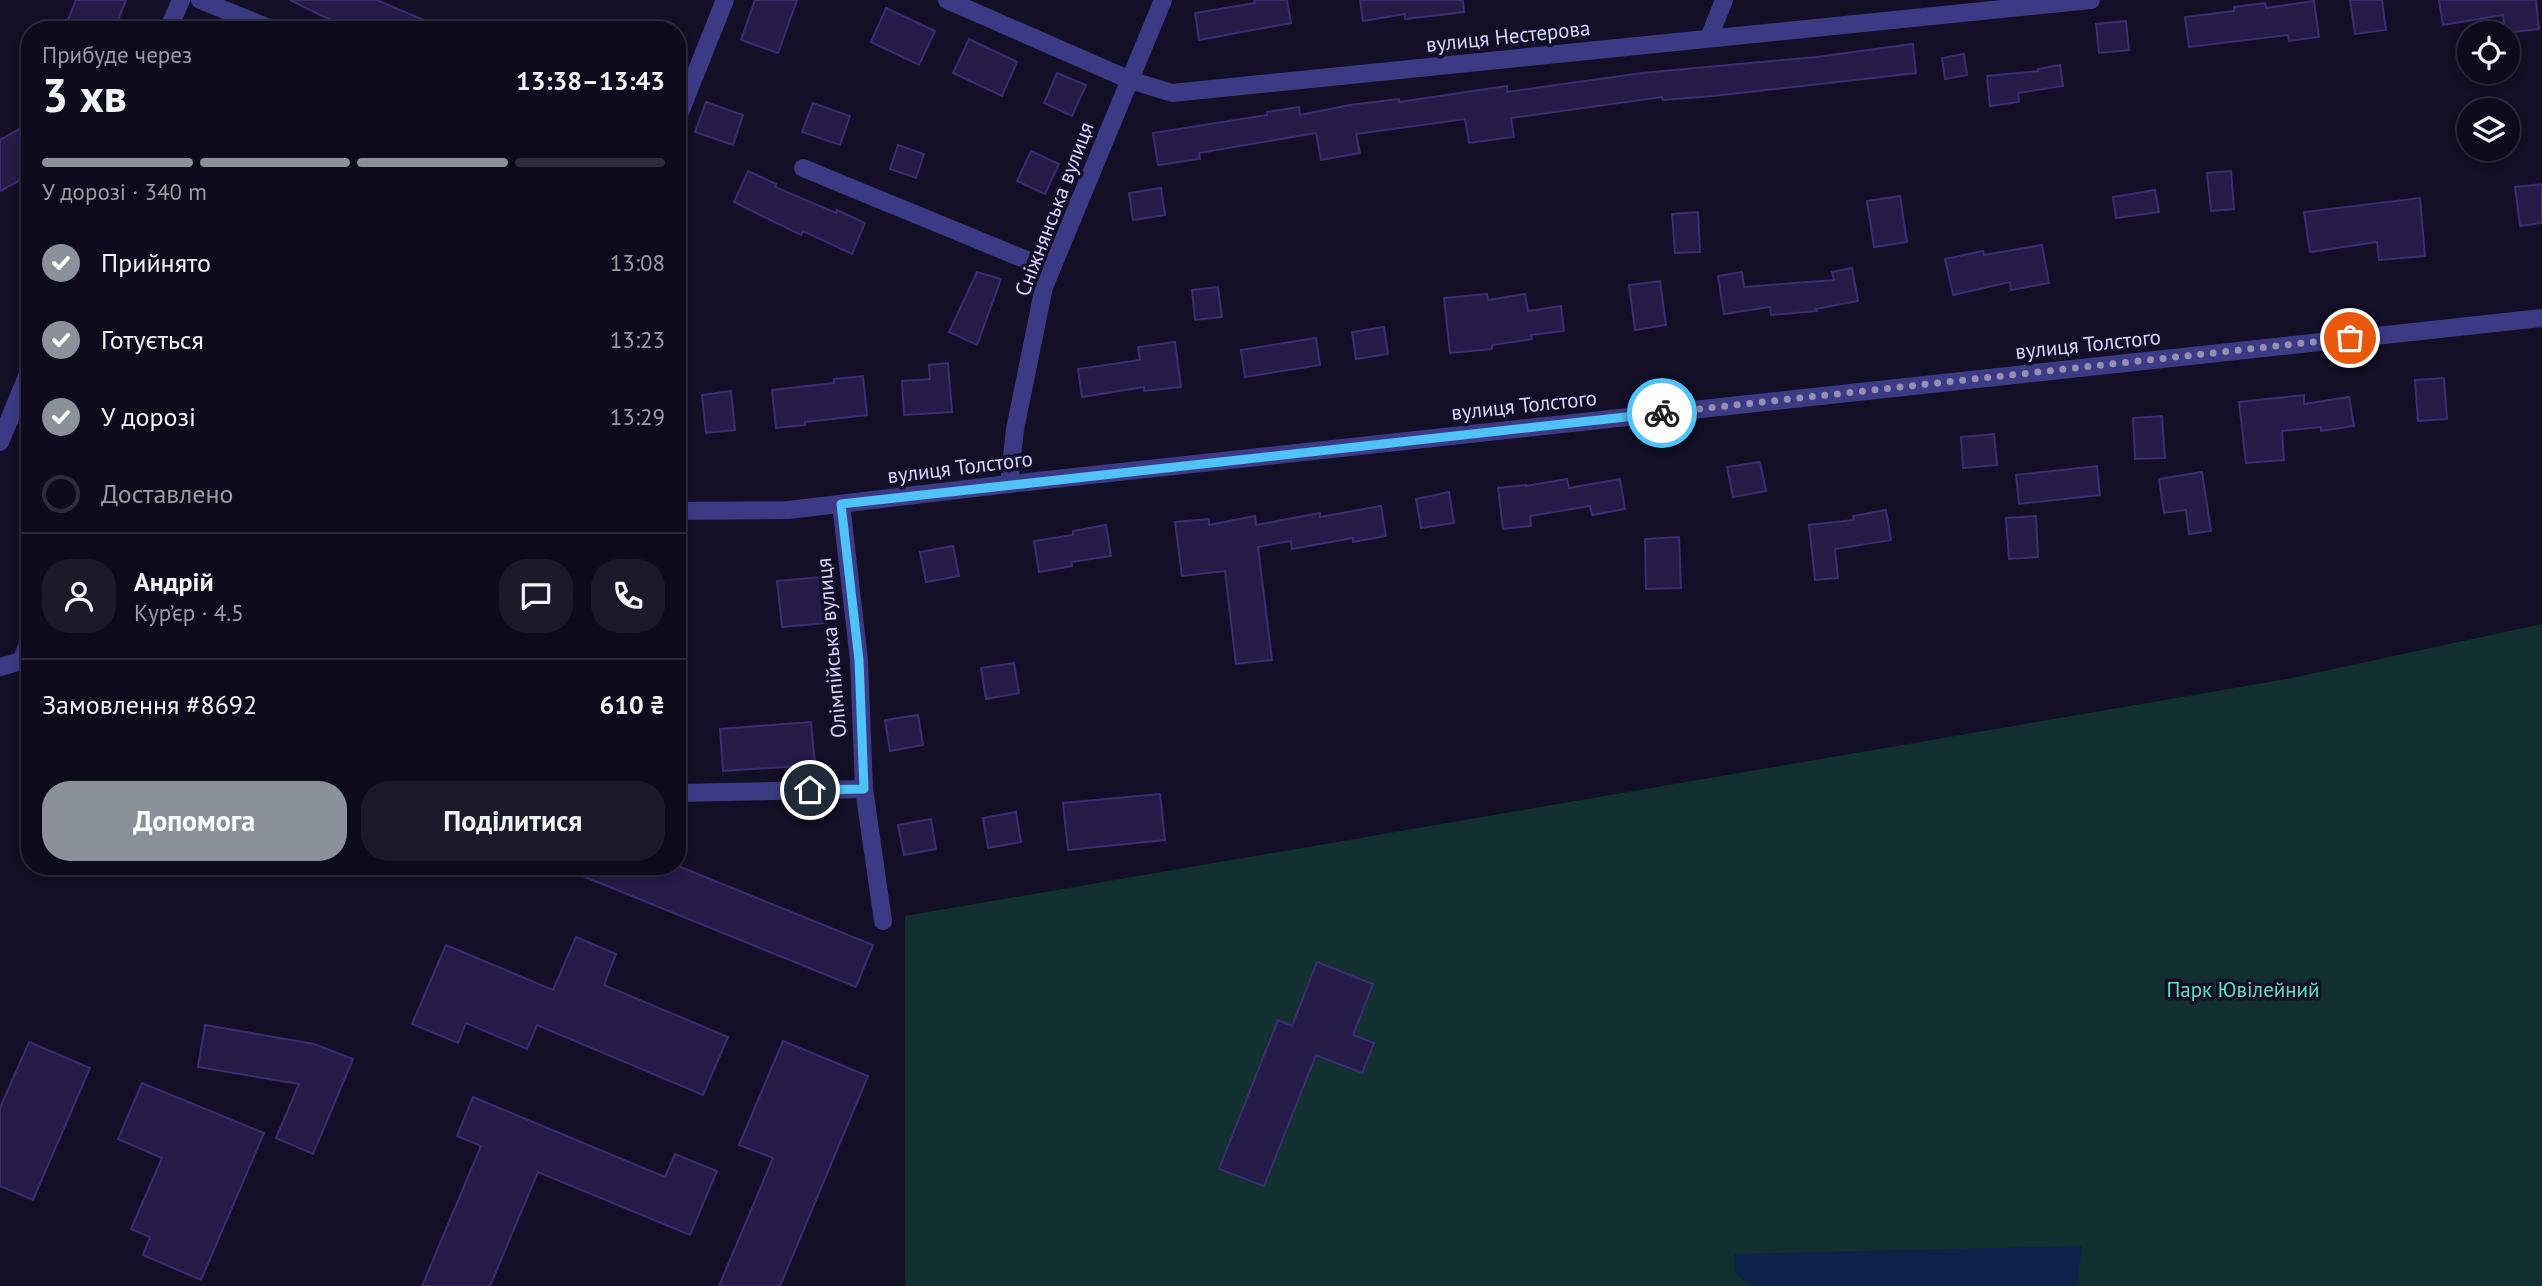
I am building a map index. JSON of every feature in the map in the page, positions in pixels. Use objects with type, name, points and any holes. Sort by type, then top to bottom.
[{"type":"street","points":[[172,21],[180,0]]},
{"type":"street","points":[[200,0],[252,21]]},
{"type":"street","points":[[686,98],[725,0]]},
{"type":"street","name":"вулиця Нестерова","points":[[947,0],[1130,80],[1172,93],[2091,0]]},
{"type":"street","name":"Сніжнянська вулиця","points":[[1009,484],[1015,429],[1044,286],[1163,0]]},
{"type":"street","points":[[1709,38],[1724,0]]},
{"type":"street","points":[[803,167],[1051,270]]},
{"type":"street","name":"вулиця Толстого","points":[[686,511],[788,510],[2542,318]]},
{"type":"street","points":[[0,442],[21,391]]},
{"type":"street","name":"Олімпійська вулиця","points":[[841,504],[859,660],[864,789],[883,921]]},
{"type":"street","points":[[0,667],[21,664]]},
{"type":"street","points":[[686,793],[864,789]]},
{"type":"green space","name":"Парк Ювілейний","points":[[2542,624],[2542,1286],[905,1286],[905,916],[2287,679]]},
{"type":"water","points":[[2082,1246],[2077,1286],[1751,1286],[1735,1273],[1734,1254]]},
{"type":"building","points":[[76,0],[126,0],[118,21],[68,21]]},
{"type":"building","points":[[290,0],[377,0],[426,21],[333,21]]},
{"type":"building","points":[[755,0],[797,0],[778,53],[741,40]]},
{"type":"building","points":[[1254,0],[1287,0],[1291,23],[1199,40],[1195,13],[1255,3]]},
{"type":"building","points":[[1360,0],[1463,0],[1464,12],[1405,19],[1405,14],[1363,21]]},
{"type":"building","points":[[2350,0],[2382,0],[2386,30],[2355,34]]},
{"type":"building","points":[[2439,0],[2536,0],[2539,29],[2520,31],[2520,21],[2504,21],[2503,15],[2443,25]]},
{"type":"building","points":[[2314,1],[2319,37],[2289,41],[2288,35],[2189,47],[2185,17],[2234,11],[2234,7],[2265,3],[2266,8]]},
{"type":"building","points":[[886,8],[935,31],[919,65],[871,42]]},
{"type":"building","points":[[2126,21],[2129,50],[2099,53],[2096,24]]},
{"type":"building","points":[[969,39],[1017,62],[1002,96],[953,73]]},
{"type":"building","points":[[1913,44],[1916,73],[1713,96],[1663,100],[1662,97],[1511,118],[1514,137],[1469,143],[1465,119],[1356,134],[1360,153],[1321,160],[1316,133],[1199,153],[1200,159],[1158,165],[1153,133],[1267,115],[1267,112],[1299,107],[1300,115],[1350,105],[1399,99],[1399,102],[1507,86],[1507,92],[1642,73],[1816,57]]},
{"type":"building","points":[[1964,54],[1967,75],[1945,79],[1942,58]]},
{"type":"building","points":[[2060,65],[2063,86],[2018,93],[2019,102],[1990,106],[1987,76],[2038,71]]},
{"type":"building","points":[[1057,73],[1086,85],[1072,116],[1044,103]]},
{"type":"building","points":[[706,102],[743,115],[733,145],[695,132]]},
{"type":"building","points":[[813,103],[850,116],[840,145],[802,132]]},
{"type":"building","points":[[21,128],[21,180],[0,191],[0,140]]},
{"type":"building","points":[[898,145],[924,154],[916,178],[890,169]]},
{"type":"building","points":[[1031,151],[1059,164],[1045,194],[1017,181]]},
{"type":"building","points":[[748,171],[776,184],[775,187],[865,223],[852,254],[803,231],[801,235],[734,202]]},
{"type":"building","points":[[2231,171],[2234,209],[2211,211],[2207,173]]},
{"type":"building","points":[[2542,184],[2542,223],[2520,226],[2515,187]]},
{"type":"building","points":[[1161,188],[1165,215],[1133,220],[1129,193]]},
{"type":"building","points":[[2155,190],[2159,212],[2116,218],[2113,197]]},
{"type":"building","points":[[1900,196],[1907,242],[1874,247],[1867,201]]},
{"type":"building","points":[[2420,198],[2425,256],[2379,260],[2377,242],[2310,252],[2304,212]]},
{"type":"building","points":[[1698,212],[1700,252],[1675,253],[1672,214]]},
{"type":"building","points":[[2042,245],[2049,283],[2011,290],[2010,282],[1953,295],[1945,259],[1983,251],[1984,255]]},
{"type":"building","points":[[1852,268],[1858,301],[1816,309],[1817,311],[1771,315],[1770,307],[1724,314],[1718,276],[1742,272],[1744,287],[1834,280],[1832,272]]},
{"type":"building","points":[[977,272],[1001,279],[977,345],[949,332]]},
{"type":"building","points":[[1660,281],[1666,325],[1635,330],[1629,285]]},
{"type":"building","points":[[1218,287],[1222,317],[1195,320],[1192,290]]},
{"type":"building","points":[[1487,294],[1488,300],[1525,294],[1528,311],[1561,306],[1564,331],[1531,335],[1532,339],[1492,345],[1492,349],[1450,353],[1444,298]]},
{"type":"building","points":[[1384,327],[1388,354],[1356,359],[1352,332]]},
{"type":"building","points":[[1316,338],[1320,365],[1245,377],[1241,350]]},
{"type":"building","points":[[1175,342],[1181,387],[1144,391],[1144,387],[1082,397],[1078,369],[1140,360],[1138,347]]},
{"type":"building","points":[[948,363],[952,412],[904,415],[902,381],[930,379],[929,365]]},
{"type":"building","points":[[863,376],[867,415],[776,428],[772,390],[834,383],[834,379]]},
{"type":"building","points":[[2444,378],[2447,419],[2418,421],[2415,380]]},
{"type":"building","points":[[731,391],[735,430],[706,433],[702,395]]},
{"type":"building","points":[[2304,395],[2304,404],[2349,397],[2354,426],[2321,431],[2321,427],[2282,431],[2284,460],[2246,463],[2239,402]]},
{"type":"building","points":[[2162,416],[2165,458],[2135,459],[2133,418]]},
{"type":"building","points":[[1994,434],[1997,465],[1963,468],[1961,437]]},
{"type":"building","points":[[1760,462],[1766,491],[1733,497],[1727,467]]},
{"type":"building","points":[[2097,466],[2100,495],[2019,504],[2016,475]]},
{"type":"building","points":[[2202,472],[2211,531],[2189,534],[2186,510],[2164,513],[2159,479]]},
{"type":"building","points":[[1567,479],[1569,488],[1620,479],[1625,509],[1592,515],[1590,506],[1530,516],[1531,526],[1503,529],[1498,488]]},
{"type":"building","points":[[1449,492],[1454,523],[1421,528],[1416,499]]},
{"type":"building","points":[[1381,506],[1386,536],[1353,542],[1353,538],[1292,549],[1291,541],[1258,547],[1272,660],[1236,664],[1225,571],[1182,576],[1175,522],[1209,519],[1209,525],[1255,516],[1256,525],[1320,513],[1320,517]]},
{"type":"building","points":[[1886,510],[1891,540],[1835,549],[1838,578],[1815,580],[1809,525],[1854,520],[1853,516]]},
{"type":"building","points":[[2036,516],[2038,557],[2009,559],[2006,518]]},
{"type":"building","points":[[1106,525],[1111,556],[1071,562],[1072,566],[1039,572],[1034,541],[1073,535],[1073,531]]},
{"type":"building","points":[[1679,537],[1681,588],[1646,589],[1645,539]]},
{"type":"building","points":[[953,546],[959,576],[926,582],[920,552]]},
{"type":"building","points":[[821,577],[826,623],[782,627],[777,581]]},
{"type":"building","points":[[1014,663],[1019,693],[986,699],[981,668]]},
{"type":"building","points":[[918,715],[923,745],[890,751],[885,720]]},
{"type":"building","points":[[811,722],[815,765],[723,771],[720,729]]},
{"type":"building","points":[[1160,794],[1165,840],[1068,850],[1063,803]]},
{"type":"building","points":[[1016,812],[1021,842],[988,848],[983,818]]},
{"type":"building","points":[[931,819],[936,849],[904,855],[898,825]]},
{"type":"building","points":[[686,869],[873,945],[856,987],[580,875],[686,875]]},
{"type":"building","points":[[576,937],[616,954],[604,985],[728,1037],[703,1095],[537,1025],[527,1049],[466,1023],[458,1043],[412,1024],[446,945],[553,990]]},
{"type":"building","points":[[1317,962],[1373,984],[1353,1035],[1374,1043],[1362,1073],[1316,1055],[1264,1186],[1219,1169],[1278,1020],[1292,1026]]},
{"type":"building","points":[[205,1025],[314,1044],[353,1059],[313,1154],[276,1138],[299,1084],[198,1067]]},
{"type":"building","points":[[783,1041],[868,1076],[780,1286],[719,1286],[773,1158],[739,1145]]},
{"type":"building","points":[[29,1042],[90,1068],[33,1200],[0,1186],[0,1108]]},
{"type":"building","points":[[142,1083],[264,1133],[201,1280],[143,1255],[150,1237],[131,1229],[162,1158],[118,1139]]},
{"type":"building","points":[[473,1097],[665,1177],[675,1154],[717,1171],[690,1235],[538,1172],[490,1286],[422,1286],[481,1146],[457,1136]]},
{"type":"way so far","points":[[1662,413],[2350,338]]},
{"type":"route","points":[[810,790],[864,789],[859,660],[841,504],[1662,413]]}]
